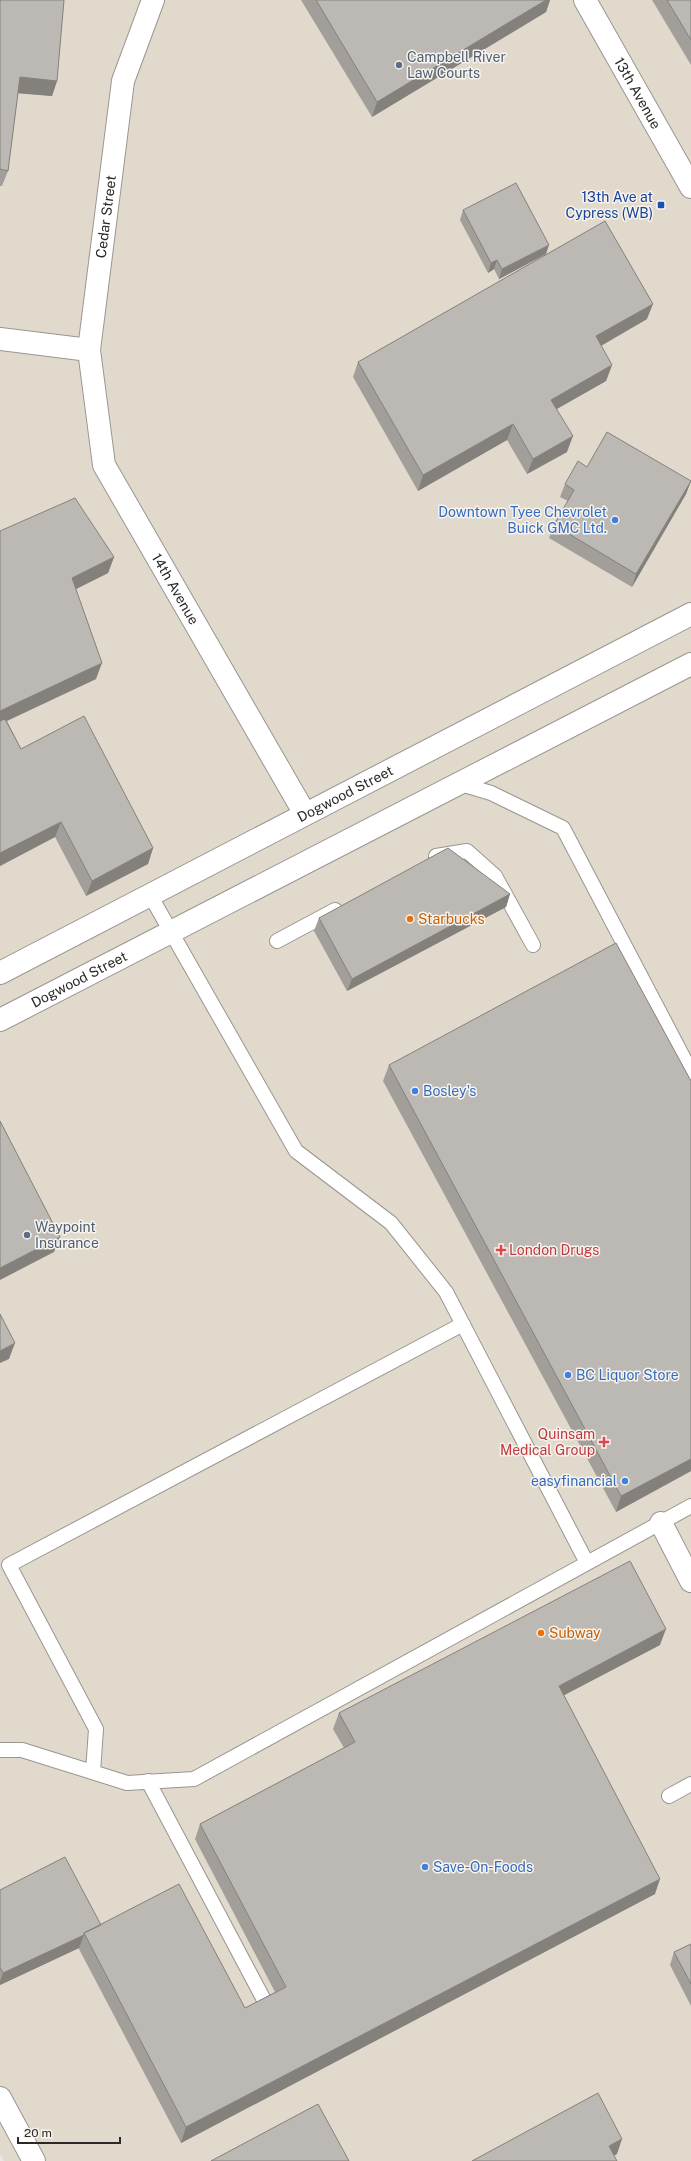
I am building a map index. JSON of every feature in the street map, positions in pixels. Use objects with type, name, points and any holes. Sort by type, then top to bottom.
[{"type":"main road","name":"Cedar Street","points":[[89,350],[123,81],[153,0]]},
{"type":"main road","name":"13th Avenue","points":[[585,0],[691,187]]},
{"type":"main road","points":[[0,339],[89,350]]},
{"type":"main road","name":"14th Avenue","points":[[89,350],[104,465],[305,814]]},
{"type":"main road","name":"Dogwood Street","points":[[0,973],[691,614]]},
{"type":"main road","name":"Dogwood Street","points":[[0,1020],[461,784],[691,664]]},
{"type":"main road","points":[[661,1523],[691,1581]]},
{"type":"main road","points":[[0,2098],[34,2161]]},
{"type":"lane","points":[[461,784],[491,793],[563,828],[691,1072]]},
{"type":"lane","points":[[422,864],[436,856],[467,851],[495,876],[534,945]]},
{"type":"lane","points":[[150,895],[296,1151],[391,1223],[446,1292],[587,1563]]},
{"type":"lane","points":[[277,941],[346,904]]},
{"type":"lane","points":[[93,1772],[96,1728],[6,1575],[9,1566],[463,1324]]},
{"type":"lane","points":[[0,1750],[22,1750],[127,1783],[194,1779],[691,1506]]},
{"type":"lane","points":[[148,1781],[264,2000]]},
{"type":"lane","points":[[669,1796],[691,1784]]},
{"type":"shaded area","points":[[0,0],[691,0],[691,2161],[4,2161],[0,2154]]},
{"type":"building","points":[[0,0],[64,0],[57,81],[20,77],[8,171],[0,169]]},
{"type":"building","name":"Campbell River Law Courts","points":[[316,0],[546,0],[377,102]]},
{"type":"building","points":[[667,0],[691,0],[691,40]]},
{"type":"building","points":[[516,183],[549,245],[502,269],[497,260],[491,263],[463,210]]},
{"type":"building","points":[[605,221],[653,304],[596,336],[612,365],[551,400],[573,436],[533,459],[513,424],[423,475],[358,362]]},
{"type":"building","name":"Downtown Tyee Chevrolet Buick GMC Ltd.","points":[[607,432],[691,481],[636,574],[554,525],[574,490],[565,484],[578,461],[587,467]]},
{"type":"building","points":[[75,498],[114,557],[72,578],[102,663],[0,711],[0,531]]},
{"type":"building","points":[[84,716],[153,848],[92,881],[61,822],[0,853],[0,721],[5,719],[21,749]]},
{"type":"building","name":"Starbucks","points":[[448,848],[510,894],[352,979],[319,918]]},
{"type":"building","points":[[616,943],[691,1081],[691,1459],[621,1496],[389,1065]]},
{"type":"building","points":[[0,1121],[60,1237],[0,1268]]},
{"type":"building","points":[[0,1314],[15,1343],[0,1351]]},
{"type":"building","name":"Save-On-Foods","points":[[630,1561],[666,1629],[559,1686],[660,1879],[186,2127],[84,1933],[179,1884],[245,2008],[286,1987],[200,1824],[355,1742],[339,1713]]},
{"type":"building","points":[[65,1857],[101,1925],[84,1933],[84,1935],[3,1973],[0,1967],[0,1890]]},
{"type":"building","points":[[691,1944],[691,1984],[674,1952]]},
{"type":"building","points":[[598,2093],[622,2139],[609,2146],[617,2161],[472,2161]]},
{"type":"building","points":[[318,2104],[349,2161],[211,2161]]},
{"type":"place","name":"Campbell River Law Courts","points":[[399,65]]},
{"type":"place","name":"13th Ave at Cypress (WB)","points":[[661,205]]},
{"type":"place","name":"Downtown Tyee Chevrolet Buick GMC Ltd.","points":[[615,520]]},
{"type":"place","name":"Starbucks","points":[[410,919]]},
{"type":"place","name":"Bosley's","points":[[415,1091]]},
{"type":"place","name":"Waypoint Insurance","points":[[27,1235]]},
{"type":"place","name":"London Drugs","points":[[501,1250]]},
{"type":"place","name":"BC Liquor Store","points":[[568,1375]]},
{"type":"place","name":"Quinsam Medical Group","points":[[604,1442]]},
{"type":"place","name":"easyfinancial","points":[[625,1481]]},
{"type":"place","name":"Subway","points":[[541,1633]]},
{"type":"place","name":"Save-On-Foods","points":[[425,1867]]}]
